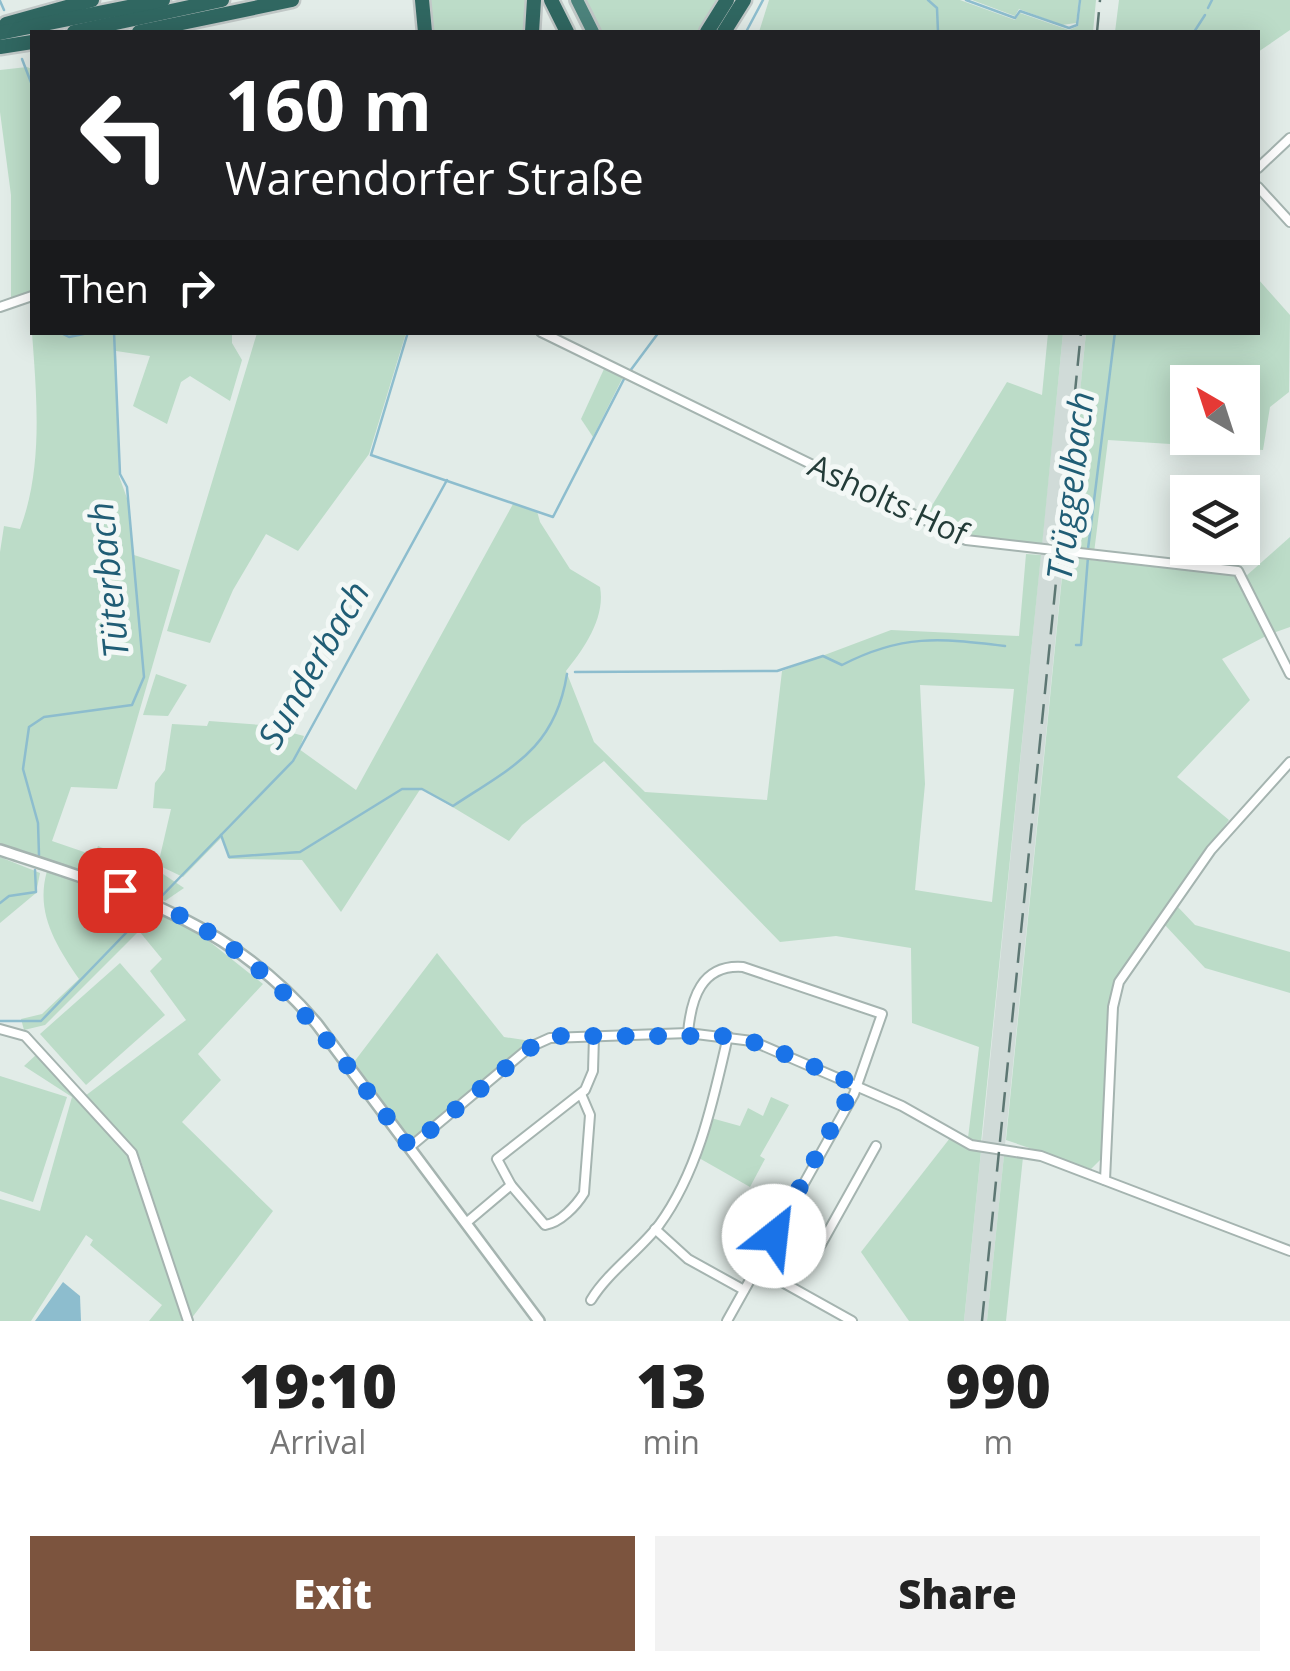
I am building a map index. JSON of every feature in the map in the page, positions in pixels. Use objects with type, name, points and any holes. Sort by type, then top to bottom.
[{"type":"highway","points":[[0,29],[92,0]]},
{"type":"highway","points":[[0,29],[162,0]]},
{"type":"highway","points":[[83,30],[222,0]]},
{"type":"highway","points":[[149,30],[292,0]]},
{"type":"highway","points":[[422,0],[425,30]]},
{"type":"highway","points":[[532,30],[534,0]]},
{"type":"highway","points":[[551,0],[566,30]]},
{"type":"highway","points":[[577,0],[592,30]]},
{"type":"highway","points":[[708,30],[727,0]]},
{"type":"highway","points":[[725,30],[744,0]]},
{"type":"highway","points":[[0,47],[30,42]]},
{"type":"street","points":[[1260,166],[1290,138]]},
{"type":"street","points":[[1260,189],[1290,222]]},
{"type":"street","points":[[0,307],[30,297]]},
{"type":"street","name":"Asholts Hof","points":[[546,335],[966,540],[1238,572],[1290,674]]},
{"type":"street","points":[[1104,1180],[1113,1008],[1118,982],[1210,850],[1290,762]]},
{"type":"street","points":[[0,850],[164,906],[208,931],[293,998],[539,1321]]},
{"type":"street","points":[[688,1033],[692,1001],[700,984],[716,971],[743,967],[880,1012],[855,1084],[726,1321]]},
{"type":"street","points":[[0,1029],[25,1036],[132,1154],[188,1321]]},
{"type":"street","points":[[410,1147],[540,1042],[688,1033],[728,1036],[761,1044],[855,1084],[971,1145],[1028,1152],[1290,1251]]},
{"type":"street","points":[[581,1094],[590,1115],[581,1198],[555,1223],[545,1225],[498,1168],[498,1155],[581,1094],[593,1071],[594,1036]]},
{"type":"street","points":[[591,1300],[656,1229],[693,1164],[728,1036]]},
{"type":"street","points":[[774,1238],[814,1257],[876,1146]]},
{"type":"street","points":[[466,1223],[511,1185]]},
{"type":"street","points":[[656,1229],[688,1259],[744,1290]]},
{"type":"street","points":[[757,1268],[852,1321]]},
{"type":"shaded area","points":[[1063,335],[1086,335],[987,1321],[964,1321]]},
{"type":"green space","points":[[429,0],[527,0],[524,30],[432,30]]},
{"type":"green space","points":[[583,0],[720,0],[701,30],[598,30]]},
{"type":"green space","points":[[769,0],[960,0],[1015,20],[1020,13],[1069,30],[760,30]]},
{"type":"green space","points":[[972,0],[1079,0],[1076,23],[1062,25],[1019,9],[1015,16]]},
{"type":"green space","points":[[1081,0],[1096,0],[1093,30],[1069,30],[1078,26]]},
{"type":"green space","points":[[1119,0],[1290,0],[1290,30],[1260,51],[1260,30],[1115,30]]},
{"type":"green space","points":[[30,68],[30,293],[11,302],[11,195],[0,112],[0,70]]},
{"type":"green space","points":[[1260,281],[1290,315],[1289,392],[1270,407],[1263,450],[1260,365],[1170,365],[1170,444],[1108,440],[1094,553],[1064,550],[1086,335],[1260,335]]},
{"type":"green space","points":[[32,335],[232,335],[242,360],[230,401],[190,376],[181,382],[167,424],[133,406],[150,356],[116,351],[119,476],[128,501],[134,555],[180,570],[117,789],[71,787],[52,841],[87,853],[80,871],[0,844],[0,552],[4,526],[20,529],[34,474]]},
{"type":"green space","points":[[256,335],[405,335],[369,454],[298,551],[266,534],[233,590],[210,643],[167,631]]},
{"type":"green space","points":[[1048,335],[1063,335],[1042,546],[967,536],[925,517],[1007,382],[1042,395]]},
{"type":"green space","points":[[604,369],[623,377],[593,437],[581,419]]},
{"type":"green space","points":[[513,504],[537,511],[570,569],[600,587],[596,622],[566,671],[594,742],[645,792],[767,800],[782,671],[891,630],[1019,636],[1026,554],[1041,555],[981,1143],[968,1138],[979,1047],[912,1023],[911,948],[836,936],[780,942],[604,761],[522,825],[509,841],[421,788],[341,912],[302,860],[229,859],[222,837],[183,877],[158,865],[171,809],[153,808],[155,783],[165,770],[172,724],[207,726],[209,721],[262,725],[304,736],[299,749],[356,790]],"holes":[[[920,685],[1014,689],[992,902],[915,890],[925,784]]]},
{"type":"green space","points":[[1290,537],[1290,627],[1273,633],[1246,576]]},
{"type":"green space","points":[[1064,557],[1237,576],[1266,636],[1222,659],[1250,700],[1177,777],[1229,820],[1115,980],[1109,1008],[1102,1158],[1091,1169],[1006,1140]]},
{"type":"green space","points":[[156,674],[187,685],[168,716],[143,715]]},
{"type":"green space","points":[[98,846],[157,870],[184,888],[165,901],[91,876],[88,872]]},
{"type":"green space","points":[[0,857],[40,873],[36,893],[0,923]]},
{"type":"green space","points":[[47,871],[149,907],[200,934],[263,984],[198,1054],[221,1080],[182,1122],[273,1211],[191,1319],[141,1161],[85,1096],[186,1020],[150,971],[162,959],[139,931],[45,1025],[24,1030],[21,1019],[42,1014],[79,979],[56,941],[46,915]]},
{"type":"green space","points":[[1177,906],[1195,925],[1290,952],[1290,993],[1205,968],[1164,924]]},
{"type":"green space","points":[[437,953],[504,1037],[531,1041],[416,1136],[409,1137],[354,1062]]},
{"type":"green space","points":[[120,963],[165,1015],[86,1085],[40,1034]]},
{"type":"green space","points":[[37,1054],[130,1156],[182,1321],[149,1321],[162,1305],[90,1245],[93,1240],[86,1235],[31,1321],[0,1321],[0,1199],[40,1211],[72,1097],[24,1066]]},
{"type":"green space","points":[[0,1076],[67,1097],[33,1202],[0,1191]]},
{"type":"green space","points":[[771,1097],[789,1105],[760,1156],[765,1159],[750,1187],[699,1158],[711,1118],[740,1126],[748,1108],[763,1116]]},
{"type":"green space","points":[[950,1138],[981,1151],[964,1321],[909,1321],[861,1252]]},
{"type":"green space","points":[[1004,1155],[1023,1157],[1006,1321],[987,1321]]},
{"type":"green space","points":[[794,1209],[824,1227],[809,1252],[780,1235]]},
{"type":"water","points":[[63,1282],[80,1296],[81,1321],[35,1321]]},
{"type":"waterway","name":"Sunderbach","points":[[747,30],[763,0]]},
{"type":"waterway","points":[[928,0],[937,8],[938,30]]},
{"type":"waterway","points":[[966,0],[1015,18],[1020,11],[1069,28],[1077,25],[1080,0]]},
{"type":"waterway","name":"Trüggelbach","points":[[1208,8],[1212,0]]},
{"type":"waterway","name":"Tüterbach","points":[[0,1],[4,10]]},
{"type":"waterway","name":"Trüggelbach","points":[[1195,30],[1205,15]]},
{"type":"waterway","name":"Tüterbach","points":[[22,59],[30,80]]},
{"type":"waterway","name":"Tüterbach","points":[[65,335],[79,335]]},
{"type":"waterway","name":"Tüterbach","points":[[39,855],[38,823],[23,769],[29,727],[44,717],[132,705],[144,677],[127,487],[120,474],[114,335]]},
{"type":"waterway","name":"Trüggelbach","points":[[407,335],[371,455],[553,517],[624,379]]},
{"type":"waterway","points":[[630,371],[657,335]]},
{"type":"waterway","name":"Trüggelbach","points":[[1088,549],[1115,335]]},
{"type":"waterway","name":"Sunderbach","points":[[155,903],[293,761],[447,480]]},
{"type":"waterway","name":"Trüggelbach","points":[[1076,645],[1081,645],[1088,557]]},
{"type":"waterway","name":"Trüggelbach","points":[[575,672],[777,671],[823,656],[842,665],[884,648],[921,641],[1005,646]]},
{"type":"waterway","name":"Trüggelbach","points":[[221,835],[229,857],[300,852],[402,789],[422,789],[453,806],[528,754],[552,721],[567,674]]},
{"type":"waterway","name":"Tüterbach","points":[[0,903],[9,896],[36,892],[35,870]]},
{"type":"waterway","name":"Sunderbach","points":[[0,1021],[41,1021],[150,908]]},
{"type":"railway","points":[[1097,30],[1100,0]]},
{"type":"railway","points":[[982,1321],[1081,335]]},
{"type":"route","points":[[120,890],[164,906],[196,924],[287,992],[317,1024],[410,1147],[530,1048],[560,1036],[688,1033],[744,1038],[855,1084],[854,1094],[774,1236]]}]
